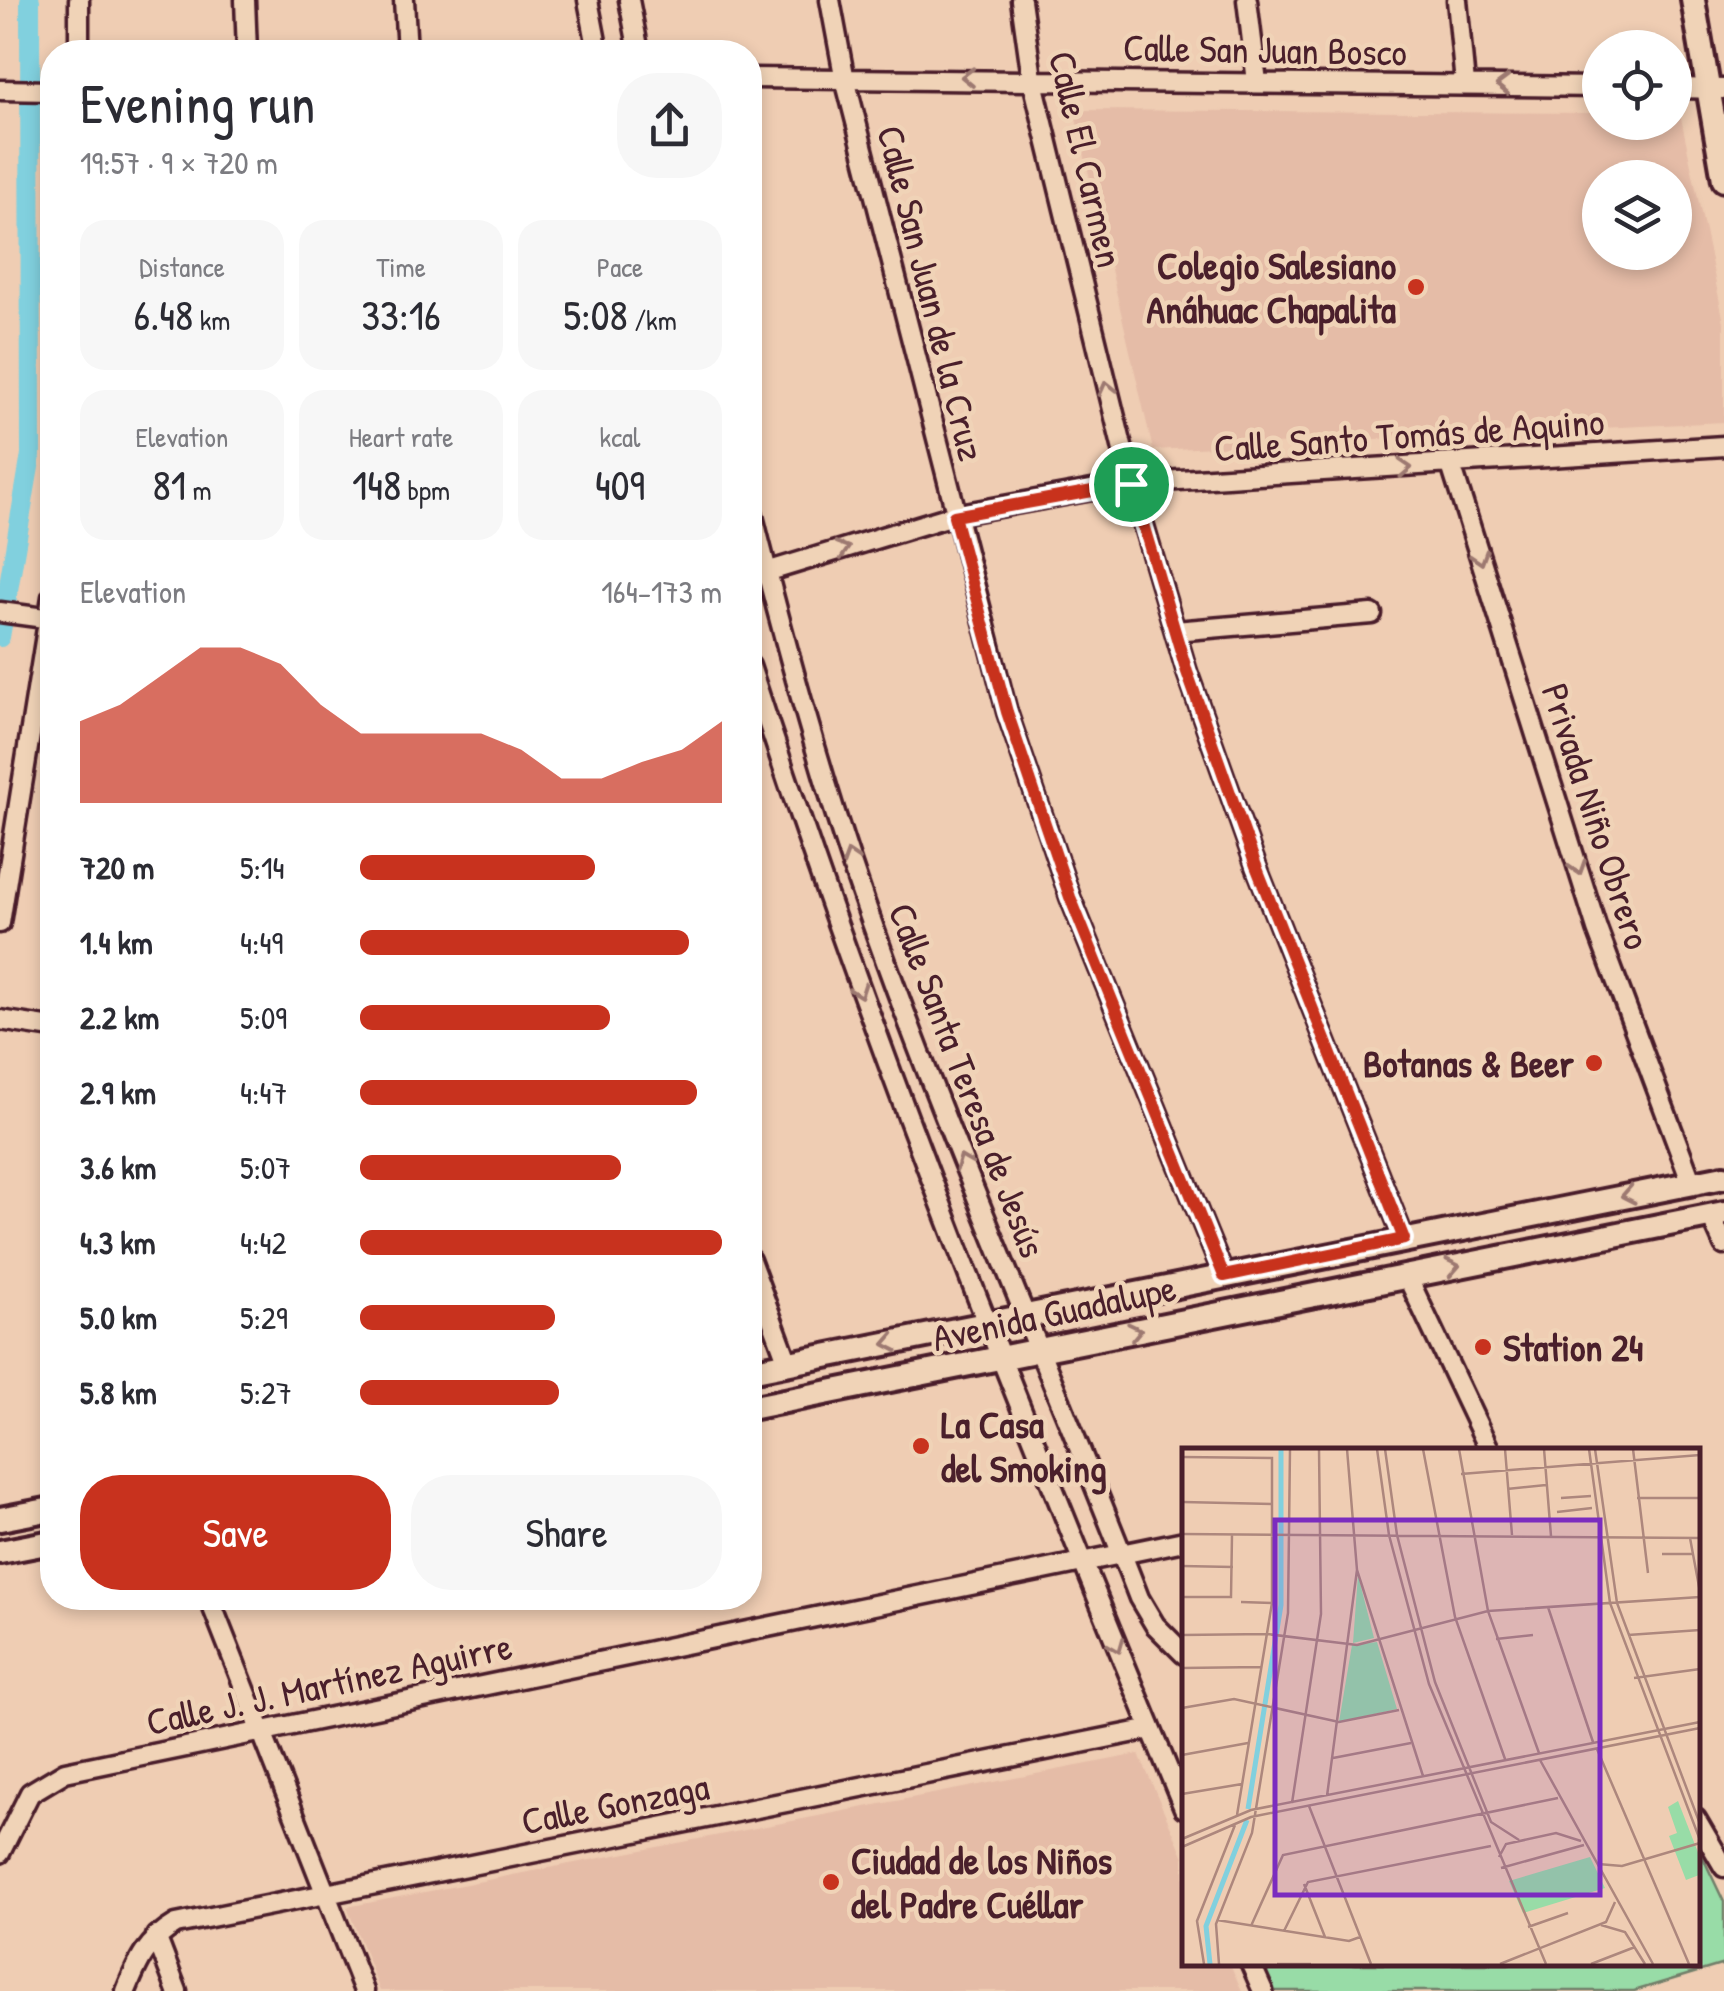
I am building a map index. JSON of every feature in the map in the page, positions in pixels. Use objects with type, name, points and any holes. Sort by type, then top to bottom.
[{"type":"main road","points":[[1692,0],[1714,89],[1724,180]]},
{"type":"main road","name":"Avenida Guadalupe","points":[[762,1368],[1724,1177]]},
{"type":"main road","name":"Avenida Guadalupe","points":[[762,1406],[1718,1214]]},
{"type":"main road","points":[[0,1519],[40,1511]]},
{"type":"main road","points":[[0,1552],[40,1544]]},
{"type":"street","points":[[79,0],[79,40]]},
{"type":"street","points":[[245,0],[247,40]]},
{"type":"street","points":[[404,0],[406,40]]},
{"type":"street","points":[[588,0],[596,40]]},
{"type":"street","points":[[628,0],[637,40]]},
{"type":"street","name":"Calle San Juan de la Cruz","points":[[830,0],[844,75],[1007,712],[1070,897],[1224,1276]]},
{"type":"street","name":"Calle El Carmen","points":[[1022,0],[1032,78],[1131,484],[1175,631],[1256,866],[1404,1239]]},
{"type":"street","points":[[1247,0],[1257,82]]},
{"type":"street","points":[[1456,0],[1465,84]]},
{"type":"street","name":"Calle San Juan Bosco","points":[[762,78],[844,75],[1582,87]]},
{"type":"street","points":[[0,90],[40,91]]},
{"type":"street","name":"Calle Santo Tomás de Aquino","points":[[762,573],[954,516],[1131,484],[1724,446]]},
{"type":"street","name":"Privada Niño Obrero","points":[[1451,465],[1598,929],[1692,1183]]},
{"type":"street","name":"Calle Santa Teresa de Jesús","points":[[762,586],[851,862],[1024,1318],[1144,1607],[1182,1652]]},
{"type":"street","points":[[0,612],[40,617]]},
{"type":"street","points":[[1175,631],[1372,614]]},
{"type":"street","points":[[0,923],[40,684]]},
{"type":"street","name":"Calle Santa Teresa de Jesús","points":[[762,703],[822,890],[999,1359],[1182,1802]]},
{"type":"street","points":[[0,1020],[40,1026]]},
{"type":"street","points":[[1718,1214],[1724,1245]]},
{"type":"street","points":[[1407,1276],[1489,1448]]},
{"type":"street","points":[[762,1293],[788,1363]]},
{"type":"street","name":"Calle J. J. Martínez Aguirre","points":[[0,1854],[16,1814],[43,1781],[64,1772],[1182,1541]]},
{"type":"street","points":[[214,1610],[364,1991]]},
{"type":"street","name":"Calle Gonzaga","points":[[156,1936],[176,1924],[1151,1730]]},
{"type":"street","points":[[1699,1821],[1724,1832]]},
{"type":"street","points":[[1699,1824],[1724,1868]]},
{"type":"street","points":[[126,1991],[141,1956],[156,1936]]},
{"type":"street","points":[[156,1936],[177,1991]]},
{"type":"street","points":[[1252,1966],[1263,1991]]},
{"type":"shaded area","name":"Colegio Salesiano Anáhuac Chapalita","points":[[1074,110],[1582,113],[1582,140],[1686,140],[1690,160],[1582,160],[1582,270],[1692,270],[1692,170],[1724,322],[1724,422],[1153,450]]},
{"type":"shaded area","name":"Ciudad de los Niños del Padre Cuéllar","points":[[1139,1754],[1182,1852],[1182,1966],[1231,1966],[1242,1991],[380,1991],[347,1907]]},
{"type":"green space","points":[[1699,1849],[1724,1902],[1724,1964],[1634,1991],[1274,1991],[1263,1966],[1699,1966]]},
{"type":"waterway","points":[[0,637],[31,455],[30,0]]},
{"type":"place","name":"Colegio Salesiano Anáhuac Chapalita","points":[[1416,287]]},
{"type":"place","name":"Botanas & Beer","points":[[1594,1063]]},
{"type":"place","name":"Station 24","points":[[1483,1347]]},
{"type":"place","name":"La Casa del Smoking","points":[[921,1446]]},
{"type":"place","name":"Ciudad de los Niños del Padre Cuéllar","points":[[831,1882]]},
{"type":"route","points":[[1131,484],[1187,672],[1256,866],[1404,1239],[1224,1276],[1070,897],[1007,712],[954,516],[1131,484]]}]
